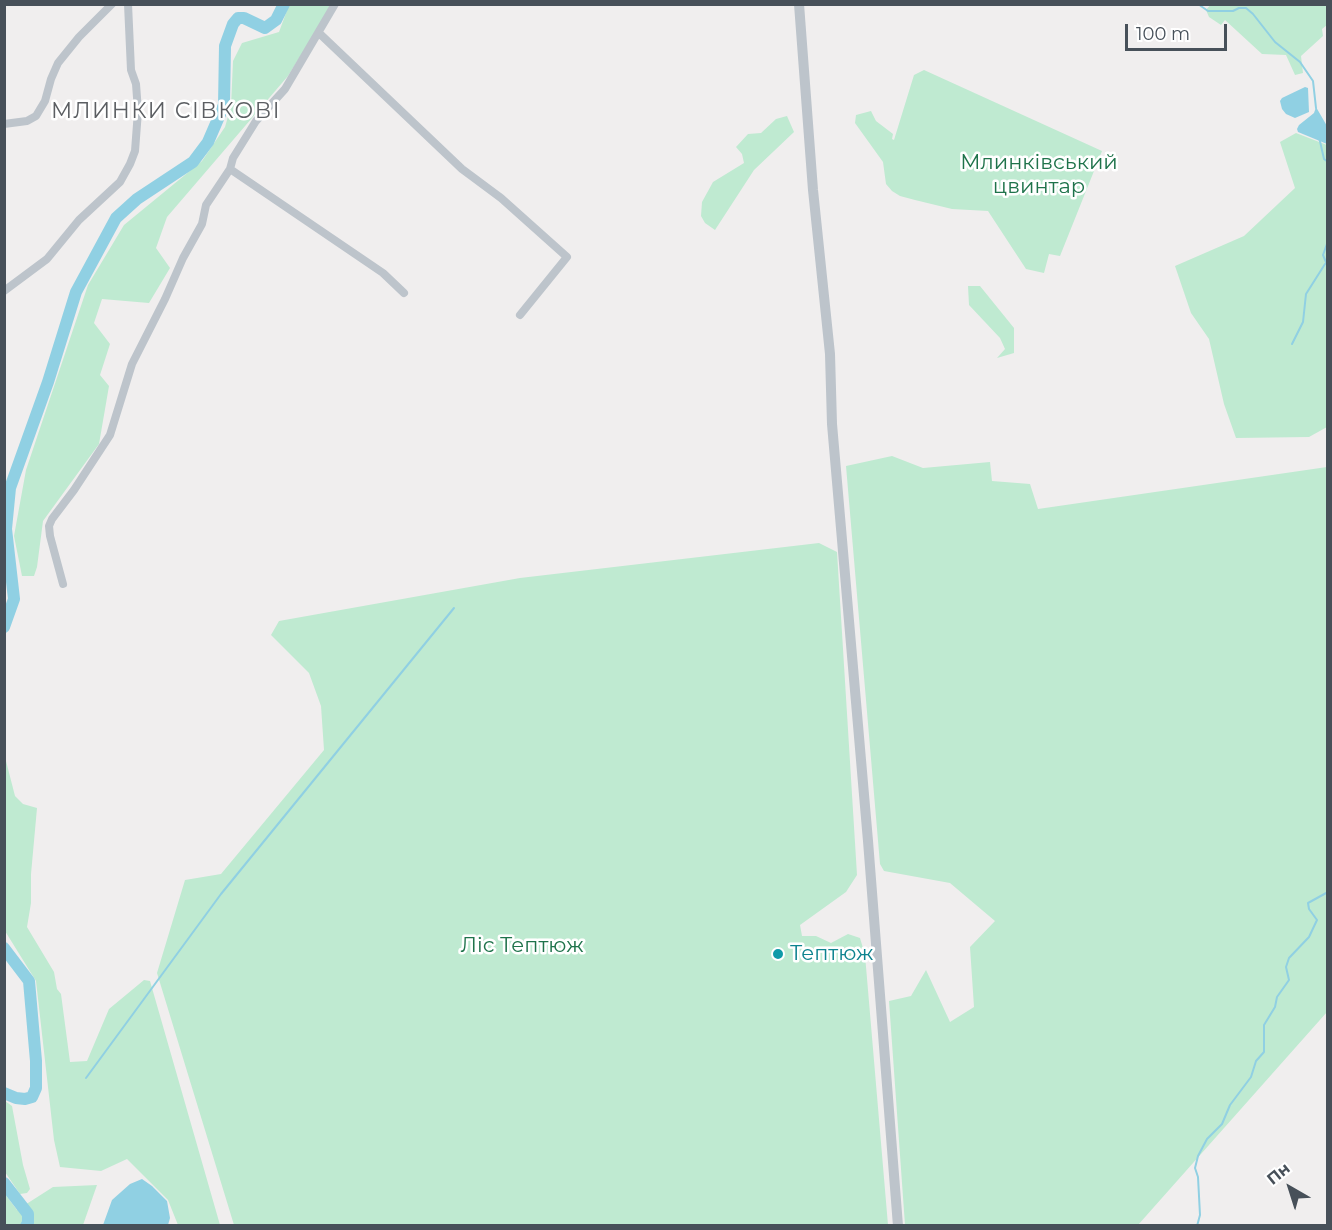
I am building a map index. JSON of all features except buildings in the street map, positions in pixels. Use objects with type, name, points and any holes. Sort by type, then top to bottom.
[{"type":"street","points":[[4,124],[27,122],[36,116],[45,101],[58,63],[79,37],[112,4]]},
{"type":"street","points":[[4,291],[47,259],[79,220],[120,182],[130,164],[135,151],[138,111],[136,84],[131,70],[128,4]]},
{"type":"street","points":[[63,584],[52,550],[49,526],[110,435],[132,364],[202,224],[206,205],[230,169],[233,158],[256,121],[285,89],[335,4]]},
{"type":"street","points":[[799,4],[828,333],[832,424],[898,1226]]},
{"type":"street","points":[[319,33],[462,169],[501,198],[567,257],[520,315]]},
{"type":"street","points":[[230,169],[383,273],[404,293]]},
{"type":"green space","points":[[1211,4],[1327,5],[1327,25],[1322,29],[1323,36],[1301,56],[1303,73],[1295,75],[1286,55],[1262,54],[1225,20],[1221,25],[1209,17],[1206,10]]},
{"type":"green space","points":[[289,5],[332,5],[288,76],[167,217],[156,248],[170,268],[149,303],[102,299],[94,323],[110,344],[100,375],[109,386],[99,444],[43,521],[34,576],[22,576],[14,536],[26,470],[88,285],[124,225],[202,161],[225,127],[231,106],[233,61],[242,43],[279,32]]},
{"type":"green space","name":"Млинківський цвинтар","points":[[924,70],[1102,151],[1060,256],[1049,254],[1044,273],[1026,269],[988,211],[952,209],[915,200],[900,196],[886,184],[883,162],[855,123],[856,115],[871,111],[876,121],[893,134],[892,139],[894,140],[914,75]]},
{"type":"green space","points":[[787,116],[794,132],[754,170],[715,230],[705,223],[701,216],[702,202],[713,182],[744,163],[742,154],[736,147],[748,134],[761,133],[776,119]]},
{"type":"green space","points":[[1296,133],[1327,145],[1327,427],[1309,437],[1236,438],[1224,404],[1209,339],[1191,313],[1175,266],[1244,236],[1295,188],[1280,142]]},
{"type":"green space","points":[[968,286],[980,286],[1014,328],[1014,353],[997,358],[1005,349],[1000,338],[969,305]]},
{"type":"green space","points":[[892,456],[923,468],[990,462],[992,481],[1030,484],[1038,509],[1327,467],[1327,1012],[1138,1225],[905,1225],[889,1001],[911,996],[926,970],[950,1022],[974,1007],[970,947],[995,921],[950,883],[884,871],[880,864],[846,466]]},
{"type":"green space","name":"Ліс Тептюж","points":[[819,543],[837,552],[857,875],[846,892],[800,925],[802,936],[816,936],[831,943],[848,934],[860,938],[865,955],[888,1225],[234,1225],[157,973],[185,880],[221,874],[324,750],[321,706],[309,673],[271,635],[279,621],[520,578]]},
{"type":"green space","points":[[5,713],[6,761],[15,796],[23,804],[37,808],[31,874],[31,903],[27,927],[54,972],[57,989],[61,994],[70,1062],[87,1061],[109,1009],[144,980],[150,981],[220,1225],[178,1225],[168,1200],[127,1159],[101,1171],[60,1167],[54,1140],[36,981],[5,931]]},
{"type":"green space","points":[[5,1101],[12,1106],[30,1189],[27,1193],[20,1194],[5,1172]]},
{"type":"green space","points":[[97,1185],[83,1225],[5,1225],[5,1194],[17,1210],[53,1187]]},
{"type":"water","points":[[1305,87],[1308,88],[1309,112],[1295,118],[1286,114],[1280,101],[1282,98]]},
{"type":"water","points":[[1316,107],[1327,126],[1327,144],[1298,132],[1297,129],[1314,113]]},
{"type":"water","points":[[142,1179],[167,1201],[170,1218],[168,1225],[103,1225],[112,1200],[130,1184]]},
{"type":"waterway","points":[[4,627],[14,599],[6,529],[10,488],[48,382],[76,292],[116,218],[137,199],[193,162],[208,142],[224,105],[225,46],[233,24],[238,18],[244,18],[265,28],[276,20],[284,4]]},
{"type":"waterway","points":[[1198,4],[1208,11],[1233,11],[1246,8],[1253,14],[1275,42],[1300,62],[1313,81],[1316,108]]},
{"type":"waterway","points":[[1319,137],[1324,159],[1328,162]]},
{"type":"waterway","points":[[1328,241],[1323,255],[1328,267]]},
{"type":"waterway","points":[[1292,344],[1303,322],[1306,294],[1325,264]]},
{"type":"waterway","points":[[86,1078],[221,894],[454,608]]},
{"type":"waterway","points":[[1197,1226],[1200,1215],[1198,1177],[1195,1168],[1198,1156],[1207,1139],[1222,1124],[1230,1105],[1251,1077],[1256,1061],[1264,1052],[1264,1025],[1275,1007],[1277,997],[1289,980],[1286,967],[1289,958],[1309,937],[1317,920],[1309,909],[1308,903],[1328,892]]},
{"type":"waterway","points":[[4,948],[29,981],[36,1061],[36,1088],[32,1097],[16,1098],[4,1093]]},
{"type":"waterway","points":[[4,1183],[28,1214],[26,1226]]},
{"type":"place","name":"Тептюж","points":[[778,954]]},
{"type":"district","name":"МЛИНКИ СІВКОВІ","points":[[166,112]]}]
